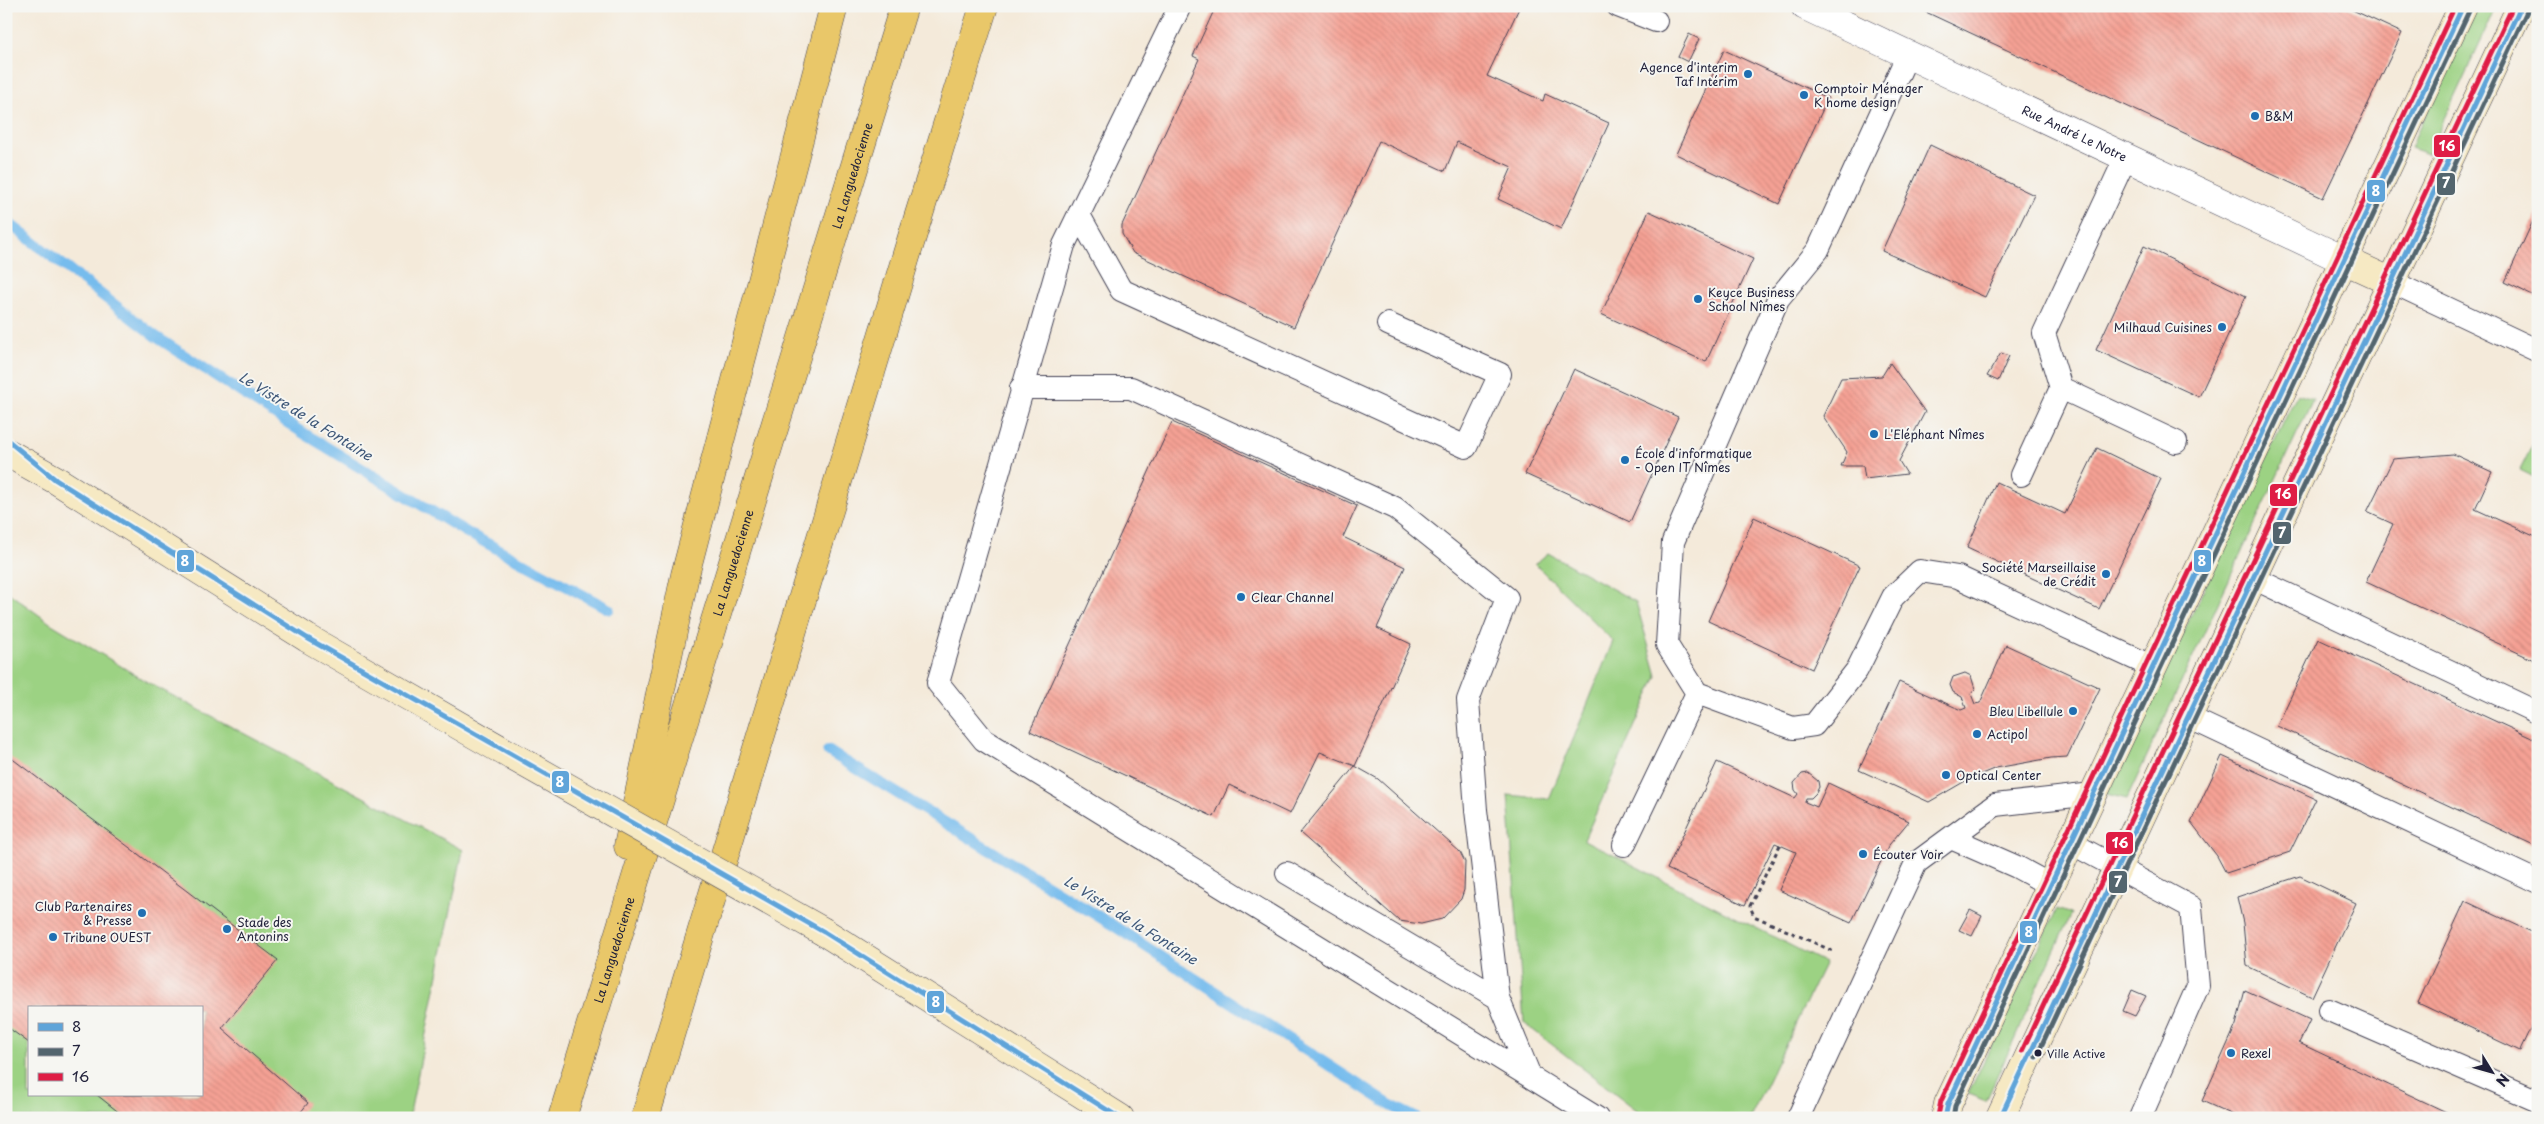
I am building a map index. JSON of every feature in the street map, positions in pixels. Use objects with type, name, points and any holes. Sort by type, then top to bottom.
[{"type":"highway","points":[[595,1005],[685,575],[834,6]]},
{"type":"highway","name":"La Languedocienne","points":[[562,1118],[595,1005],[904,6]]},
{"type":"highway","points":[[645,1118],[984,6]]},
{"type":"highway","points":[[950,116],[991,6]]},
{"type":"main road","points":[[1945,1118],[1948,1104],[2463,6]]},
{"type":"main road","points":[[2000,1118],[2521,6]]},
{"type":"main road","points":[[2344,260],[2392,282]]},
{"type":"main road","points":[[6,439],[56,480]]},
{"type":"main road","points":[[6,452],[56,480],[307,638],[824,932],[1120,1118]]},
{"type":"street","name":"Rue André Le Notre","points":[[1811,8],[2344,260]]},
{"type":"lane","points":[[1180,6],[1064,246],[1021,388],[938,683],[984,740],[1598,1118]]},
{"type":"lane","points":[[1618,6],[1656,21]]},
{"type":"lane","points":[[1908,54],[1818,250],[1778,299],[1673,542],[1667,645],[1697,693],[1793,728],[1814,725],[1857,670],[1893,598],[1920,571],[1958,577],[2153,667]]},
{"type":"lane","points":[[2021,475],[2062,388],[2044,334],[2126,157]]},
{"type":"lane","points":[[1079,215],[1121,290],[1466,447],[1500,374],[1388,324]]},
{"type":"lane","points":[[2392,282],[2538,351]]},
{"type":"lane","points":[[1021,388],[1131,388],[1394,508],[1507,598],[1468,700],[1476,810],[1498,998],[1530,1076]]},
{"type":"lane","points":[[2062,388],[2176,442]]},
{"type":"lane","points":[[2253,578],[2538,713]]},
{"type":"lane","points":[[1624,845],[1697,693]]},
{"type":"lane","points":[[2188,717],[2538,882]]},
{"type":"lane","points":[[1798,1118],[1916,863],[1995,806],[2093,794]]},
{"type":"lane","points":[[1951,838],[2017,867],[2050,886]]},
{"type":"lane","points":[[2071,843],[2191,907],[2198,986],[2140,1118]]},
{"type":"lane","points":[[1288,873],[1498,998]]},
{"type":"lane","points":[[2329,1010],[2538,1101]]},
{"type":"path","points":[[1780,845],[1750,906],[1754,916],[1835,952]]},
{"type":"green space","points":[[2476,6],[2497,6],[2428,154],[2410,148]]},
{"type":"green space","points":[[2297,394],[2313,399],[2127,799],[2106,794]]},
{"type":"green space","points":[[2538,434],[2538,479],[2520,470]]},
{"type":"green space","points":[[1548,553],[1636,602],[1657,676],[1584,840],[1825,963],[1750,1118],[1647,1118],[1524,1023],[1508,795],[1549,799],[1613,641],[1535,564]]},
{"type":"green space","name":"Stade des Antonins","points":[[6,591],[50,623],[147,682],[463,850],[409,1118],[6,1118]]},
{"type":"green space","points":[[2057,909],[2071,914],[1986,1101],[1968,1094]]},
{"type":"building","points":[[1216,6],[1520,6],[1487,76],[1543,101],[1545,94],[1609,123],[1561,229],[1498,199],[1512,167],[1457,142],[1445,171],[1379,141],[1294,327],[1133,253],[1122,234],[1122,225],[1199,59],[1193,56]]},
{"type":"building","name":"B&M","points":[[1913,6],[2344,6],[2402,33],[2323,198]]},
{"type":"building","points":[[1689,34],[1699,39],[1688,62],[1678,57]]},
{"type":"building","points":[[1724,50],[1828,98],[1779,204],[1676,154]]},
{"type":"building","points":[[1930,145],[2034,195],[1985,297],[1882,251]]},
{"type":"building","points":[[2538,210],[2538,298],[2505,282]]},
{"type":"building","points":[[1649,211],[1753,259],[1706,362],[1601,314]]},
{"type":"building","points":[[2144,246],[2246,296],[2199,397],[2096,350]]},
{"type":"building","points":[[2001,353],[2009,356],[1998,381],[1987,376]]},
{"type":"building","name":"L'Eléphant Nîmes","points":[[1890,363],[1925,412],[1899,461],[1907,474],[1865,479],[1863,466],[1841,466],[1847,452],[1823,416],[1841,378],[1882,376]]},
{"type":"building","points":[[1574,369],[1678,417],[1630,522],[1525,474]]},
{"type":"building","name":"Clear Channel","points":[[1172,422],[1357,506],[1343,537],[1405,567],[1377,628],[1411,644],[1355,766],[1320,752],[1290,814],[1229,785],[1214,817],[1030,731]]},
{"type":"building","points":[[2097,448],[2161,479],[2099,609],[1967,548],[1996,482],[2065,514]]},
{"type":"building","points":[[2453,454],[2492,472],[2475,509],[2538,538],[2538,662],[2366,582],[2393,524],[2367,512],[2393,459]]},
{"type":"building","points":[[1754,517],[1860,566],[1812,669],[1708,621]]},
{"type":"building","points":[[2318,639],[2538,741],[2538,847],[2277,726]]},
{"type":"building","name":"Actipol","points":[[2006,645],[2100,688],[2067,757],[1996,768],[1967,780],[1929,802],[1859,770],[1899,682],[1961,710],[1966,708],[1962,697],[1953,692],[1950,685],[1953,677],[1965,673],[1971,676],[1975,689],[1971,694],[1975,704],[1980,703]]},
{"type":"building","points":[[6,754],[278,960],[222,1028],[308,1103],[296,1118],[126,1118],[98,1096],[202,1096],[202,1006],[28,1006],[28,1042],[6,1026]]},
{"type":"building","points":[[2222,756],[2316,799],[2290,852],[2226,873],[2217,856],[2191,822]]},
{"type":"building","points":[[1717,762],[1795,798],[1798,794],[1794,783],[1802,774],[1808,773],[1818,781],[1819,787],[1811,798],[1806,798],[1805,802],[1817,807],[1828,783],[1909,821],[1889,845],[1851,923],[1779,890],[1796,852],[1775,843],[1745,905],[1667,869]]},
{"type":"building","points":[[1355,766],[1378,779],[1460,852],[1465,862],[1464,890],[1461,899],[1442,919],[1421,924],[1399,921],[1300,833]]},
{"type":"building","points":[[2300,876],[2356,903],[2312,997],[2247,966],[2243,923],[2237,897]]},
{"type":"building","points":[[2465,901],[2538,935],[2538,1013],[2520,1051],[2418,1003]]},
{"type":"building","points":[[1970,910],[1982,916],[1972,936],[1959,930]]},
{"type":"building","points":[[2132,990],[2146,996],[2135,1016],[2123,1011]]},
{"type":"building","points":[[2245,990],[2310,1020],[2299,1043],[2459,1118],[2240,1118],[2202,1101],[2236,1025]]},
{"type":"waterway","name":"Le Vistre de la Fontaine","points":[[6,221],[155,336],[300,431],[466,532],[609,609]]},
{"type":"waterway","name":"Le Vistre de la Fontaine","points":[[828,751],[1111,924],[1390,1105],[1416,1118]]},
{"type":"transit line","name":"16","points":[[1938,1116],[1941,1101],[2455,6]]},
{"type":"transit line","name":"8","points":[[1945,1118],[1948,1104],[2463,6]]},
{"type":"transit line","name":"16","points":[[2022,1051],[2513,6]]},
{"type":"transit line","name":"8","points":[[2000,1118],[2521,6]]},
{"type":"transit line","name":"7","points":[[1953,1118],[1955,1106],[2470,9]]},
{"type":"transit line","name":"7","points":[[2036,1057],[2528,9]]},
{"type":"transit line","name":"8","points":[[6,439],[56,480],[307,638],[824,932],[1120,1118]]},
{"type":"place","name":"Agence d'interim Taf Intérim","points":[[1748,74]]},
{"type":"place","name":"Comptoir Ménager K home design","points":[[1804,95]]},
{"type":"place","name":"B&M","points":[[2255,116]]},
{"type":"place","name":"Keyce Business School Nîmes","points":[[1698,299]]},
{"type":"place","name":"Milhaud Cuisines","points":[[2222,327]]},
{"type":"place","name":"L'Eléphant Nîmes","points":[[1874,434]]},
{"type":"place","name":"École d'informatique - Open IT Nîmes","points":[[1625,460]]},
{"type":"place","name":"Société Marseillaise de Crédit","points":[[2106,574]]},
{"type":"place","name":"Clear Channel","points":[[1241,597]]},
{"type":"place","name":"Bleu Libellule","points":[[2073,711]]},
{"type":"place","name":"Actipol","points":[[1977,734]]},
{"type":"place","name":"Optical Center","points":[[1946,775]]},
{"type":"place","name":"Écouter Voir","points":[[1863,854]]},
{"type":"place","name":"Club Partenaires & Presse","points":[[142,913]]},
{"type":"place","name":"Stade des Antonins","points":[[227,929]]},
{"type":"place","name":"Tribune OUEST","points":[[53,937]]},
{"type":"place","name":"Ville Active","points":[[2038,1053]]},
{"type":"place","name":"Rexel","points":[[2231,1053]]}]
